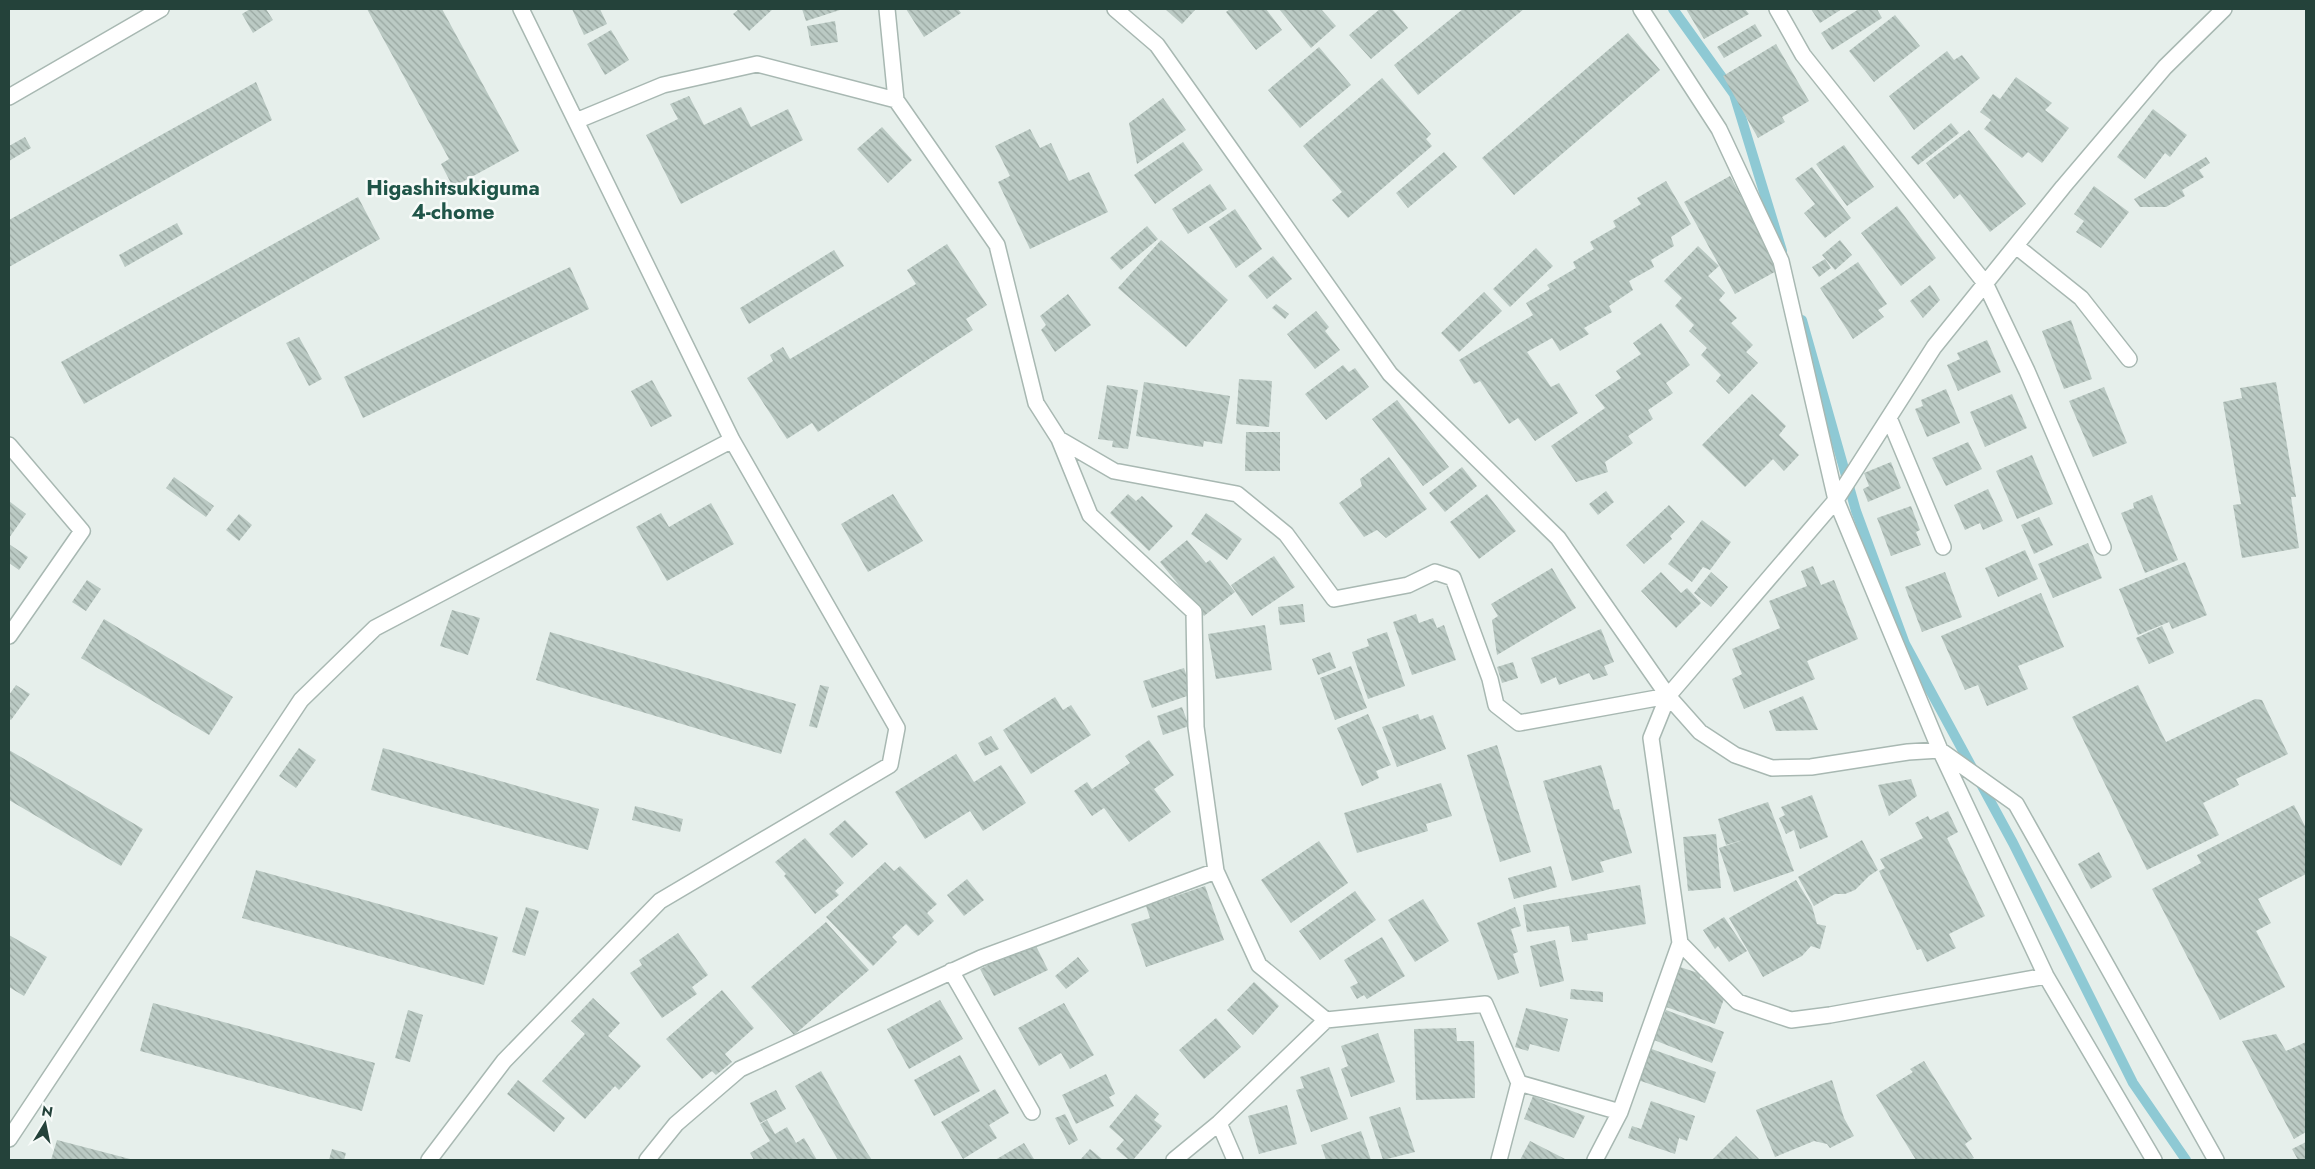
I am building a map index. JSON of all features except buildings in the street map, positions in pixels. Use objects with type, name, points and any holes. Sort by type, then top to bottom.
[{"type":"street","points":[[9,97],[161,9]]},
{"type":"street","points":[[429,1160],[504,1060],[660,901],[890,765],[897,728],[732,440],[521,9]]},
{"type":"street","points":[[887,9],[896,100],[997,245],[1036,403],[1059,439],[1090,515],[1194,612],[1196,727],[1216,871],[1260,965],[1326,1020]]},
{"type":"street","points":[[1115,9],[1157,45],[1390,374],[1558,538],[1668,696],[1700,732],[1734,755],[1772,768],[1811,767],[1908,752],[1940,750],[2016,804],[2211,1158]]},
{"type":"street","points":[[1641,9],[1719,129],[1781,260],[1836,500],[1940,750],[2046,976],[2154,1160]]},
{"type":"street","points":[[1777,9],[1803,54],[1985,283],[2027,371],[2104,547]]},
{"type":"street","points":[[1595,1160],[1620,1112],[1680,943],[1651,738],[1668,696],[1836,500],[1934,346],[2165,67],[2224,9]]},
{"type":"street","points":[[576,121],[663,85],[757,64],[896,100]]},
{"type":"street","points":[[2016,246],[2080,298],[2129,359]]},
{"type":"street","points":[[1889,418],[1943,546]]},
{"type":"street","points":[[1059,439],[1114,471],[1237,494],[1286,534],[1334,599],[1408,585],[1435,572],[1453,578],[1490,680],[1496,705],[1519,723],[1668,696]]},
{"type":"street","points":[[9,1139],[301,700],[375,628],[732,440]]},
{"type":"street","points":[[9,445],[82,531],[9,636]]},
{"type":"street","points":[[647,1160],[676,1124],[740,1069],[981,958],[1216,871]]},
{"type":"street","points":[[1680,943],[1738,1002],[1791,1020],[1830,1016],[2046,976]]},
{"type":"street","points":[[952,971],[1032,1112]]},
{"type":"street","points":[[1174,1160],[1219,1124],[1326,1020],[1485,1004],[1519,1083],[1497,1159]]},
{"type":"street","points":[[1519,1083],[1620,1112]]},
{"type":"street","points":[[1219,1124],[1234,1160]]},
{"type":"waterway","points":[[1673,9],[1734,94],[1782,251]]},
{"type":"waterway","points":[[1802,320],[1856,511],[1905,644],[2013,843],[2133,1083],[2186,1160]]},
{"type":"district","name":"Higashitsukiguma 4-chome","points":[[453,200]]}]
